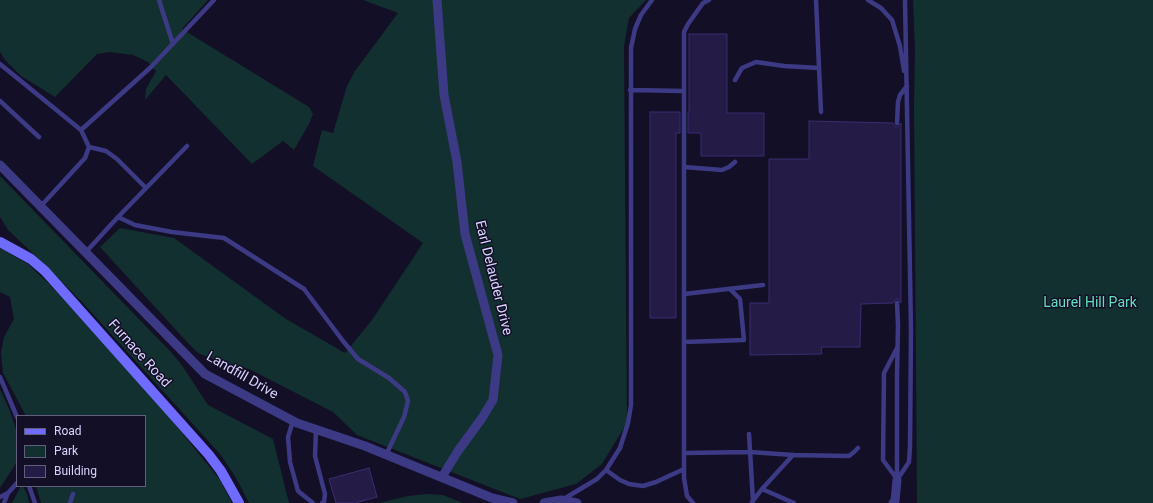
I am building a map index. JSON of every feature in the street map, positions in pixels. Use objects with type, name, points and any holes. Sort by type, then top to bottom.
[{"type":"main road","name":"Furnace Road","points":[[1,240],[31,259],[45,271],[209,455],[222,471],[239,503]]},
{"type":"street","name":"Earl Delauder Drive","points":[[437,0],[444,95],[457,162],[465,234],[498,355],[493,400],[442,477]]},
{"type":"street","name":"Landfill Drive","points":[[0,165],[199,370],[205,374],[293,421],[386,455],[492,498],[513,503]]},
{"type":"street","points":[[893,503],[895,500],[897,480]]},
{"type":"street","points":[[544,503],[561,500],[577,503]]},
{"type":"lane","points":[[159,0],[173,44]]},
{"type":"lane","points":[[81,130],[151,68],[214,0]]},
{"type":"lane","points":[[561,500],[597,479],[606,470],[620,448],[626,432],[631,405],[630,90],[632,40],[641,16],[652,0]]},
{"type":"lane","points":[[693,503],[687,496],[684,478],[684,32],[703,3],[709,0]]},
{"type":"lane","points":[[816,0],[821,112]]},
{"type":"lane","points":[[868,0],[881,8],[892,20],[900,46],[907,87]]},
{"type":"lane","points":[[897,480],[909,462],[910,447],[911,329],[905,0]]},
{"type":"lane","points":[[735,80],[742,68],[756,62],[784,66],[819,68]]},
{"type":"lane","points":[[0,64],[81,130],[89,147],[85,158],[40,207]]},
{"type":"lane","points":[[896,123],[900,95],[907,87]]},
{"type":"lane","points":[[630,90],[684,91]]},
{"type":"lane","points":[[0,101],[39,137]]},
{"type":"lane","points":[[85,253],[187,146]]},
{"type":"lane","points":[[89,147],[106,151],[117,159],[146,188]]},
{"type":"lane","points":[[684,167],[722,170],[735,162]]},
{"type":"lane","points":[[118,217],[135,225],[172,232],[224,238],[304,289],[358,359],[389,378],[405,392],[408,401],[404,417],[386,455]]},
{"type":"lane","points":[[684,294],[764,285]]},
{"type":"lane","points":[[684,342],[744,340],[740,299],[730,289]]},
{"type":"lane","points":[[897,303],[897,480]]},
{"type":"lane","points":[[897,480],[883,460],[884,373],[898,347]]},
{"type":"lane","points":[[0,377],[16,415]]},
{"type":"lane","points":[[293,421],[288,437],[290,462],[298,491],[313,503]]},
{"type":"lane","points":[[316,429],[315,456],[326,494],[324,502],[322,503]]},
{"type":"lane","points":[[749,434],[752,502]]},
{"type":"lane","points":[[684,453],[750,452],[793,455],[849,456],[858,448]]},
{"type":"lane","points":[[752,502],[793,455]]},
{"type":"lane","points":[[606,470],[628,484],[643,486],[656,482],[684,469]]},
{"type":"lane","points":[[4,503],[8,493],[16,483]]},
{"type":"lane","points":[[29,487],[35,503]]},
{"type":"lane","points":[[762,489],[794,503]]},
{"type":"lane","points":[[0,497],[8,493]]},
{"type":"lane","points":[[70,503],[73,494]]},
{"type":"green space","points":[[0,0],[208,0],[182,29],[309,107],[313,114],[294,150],[283,141],[252,164],[166,75],[145,100],[146,89],[156,71],[148,62],[133,55],[110,52],[97,54],[55,97],[21,76],[5,60],[0,52]]},
{"type":"green space","points":[[363,0],[646,0],[629,18],[624,46],[627,423],[602,464],[576,484],[520,499],[357,435],[333,412],[249,369],[215,360],[198,353],[100,247],[120,228],[174,238],[286,319],[345,353],[372,320],[423,243],[313,166],[322,130],[333,133],[347,86],[355,71],[398,13]]},
{"type":"green space","name":"Laurel Hill Park","points":[[913,0],[1153,0],[1153,503],[917,503],[914,107],[915,50]]},
{"type":"green space","points":[[0,176],[170,351],[181,364],[208,405],[273,439],[289,503],[249,503],[235,476],[220,454],[82,302],[8,230],[0,217]]},
{"type":"green space","points":[[0,248],[28,264],[49,284],[146,388],[220,480],[232,503],[41,503],[36,487],[146,487],[146,415],[25,415],[3,373],[1,352],[4,337],[14,319],[10,297],[0,292]]},
{"type":"green space","points":[[0,389],[10,411],[16,430],[16,464],[0,488]]},
{"type":"green space","points":[[20,487],[24,487],[29,503],[12,503]]},
{"type":"green space","points":[[426,494],[443,495],[463,503],[379,503],[408,496]]},
{"type":"building","points":[[689,34],[727,34],[727,113],[764,113],[764,156],[701,156],[701,133],[688,133]]},
{"type":"building","points":[[650,112],[680,112],[680,133],[676,133],[676,318],[650,318]]},
{"type":"building","points":[[809,121],[893,123],[897,127],[901,123],[901,303],[897,299],[893,303],[861,304],[860,347],[821,347],[822,354],[750,355],[750,303],[769,303],[769,159],[809,159]]},
{"type":"building","points":[[369,468],[377,497],[355,503],[336,503],[329,479]]}]
